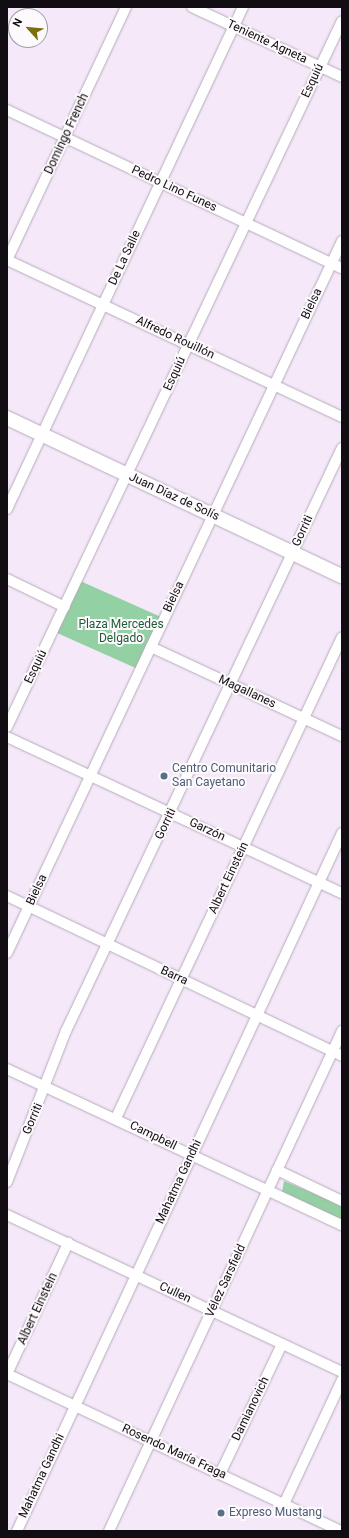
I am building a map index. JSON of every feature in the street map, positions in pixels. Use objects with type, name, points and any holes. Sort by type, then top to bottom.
[{"type":"main road","name":"Juan Díaz de Solís","points":[[7,418],[342,576]]},
{"type":"street","name":"Domingo French","points":[[7,260],[126,7]]},
{"type":"street","name":"Teniente Agneta","points":[[192,7],[342,78]]},
{"type":"street","name":"De La Salle","points":[[7,509],[243,7]]},
{"type":"street","name":"Esquiú","points":[[7,727],[128,475],[342,21]]},
{"type":"street","name":"Pedro Lino Funes","points":[[7,110],[342,268]]},
{"type":"street","name":"Bielsa","points":[[7,953],[342,241]]},
{"type":"street","name":"Alfredo Rouillón","points":[[7,260],[342,417]]},
{"type":"street","name":"Gorriti","points":[[7,1182],[47,1086],[66,1031],[109,945],[342,448]]},
{"type":"street","points":[[7,579],[65,607]]},
{"type":"street","name":"Albert Einstein","points":[[116,1118],[342,637]]},
{"type":"street","name":"Magallanes","points":[[151,647],[342,736]]},
{"type":"street","name":"Garzón","points":[[7,737],[342,893]]},
{"type":"street","name":"Mahatma Gandhi","points":[[17,1531],[342,833]]},
{"type":"street","name":"Barra","points":[[7,896],[337,1053]]},
{"type":"street","name":"Vélez Sarsfield","points":[[109,1531],[277,1170],[337,1053],[342,1031]]},
{"type":"street","name":"Campbell","points":[[7,1069],[116,1118],[342,1226]]},
{"type":"street","points":[[277,1170],[342,1201]]},
{"type":"street","name":"Cullen","points":[[7,1215],[342,1372]]},
{"type":"street","name":"Albert Einstein","points":[[7,1374],[68,1243]]},
{"type":"street","name":"Damianovich","points":[[220,1474],[282,1344]]},
{"type":"street","name":"Rosendo María Fraga","points":[[7,1374],[341,1531]]},
{"type":"street","points":[[284,1504],[342,1380]]},
{"type":"green space","name":"Plaza Mercedes Delgado","points":[[78,580],[164,618],[141,670],[55,632]]},
{"type":"green space","points":[[284,1181],[342,1205],[342,1221],[282,1192]]},
{"type":"place","name":"Centro Comunitario San Cayetano","points":[[164,776]]},
{"type":"place","name":"Expreso Mustang","points":[[221,1513]]}]
